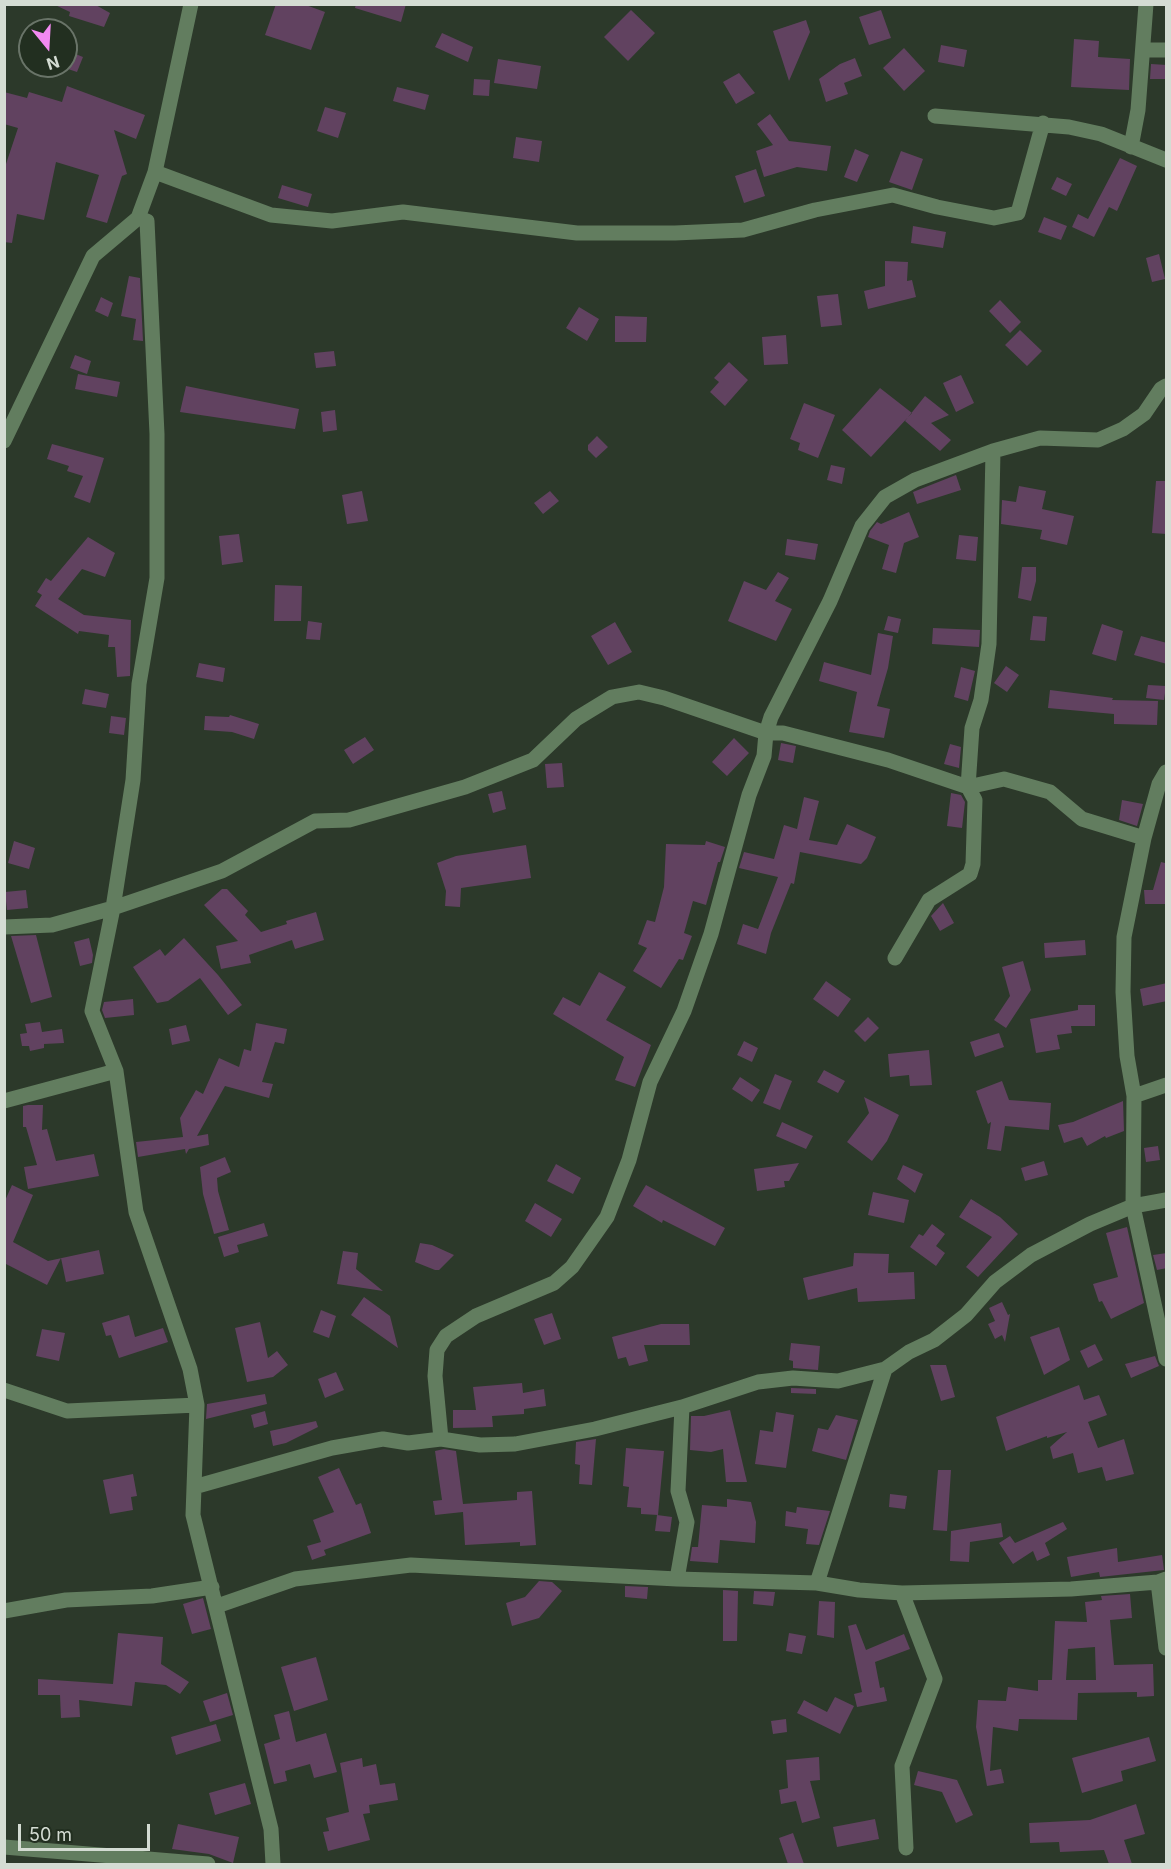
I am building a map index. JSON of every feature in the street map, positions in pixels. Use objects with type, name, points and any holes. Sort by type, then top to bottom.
[{"type":"street","points":[[4,441],[93,256],[138,218],[155,172],[191,4]]},
{"type":"street","points":[[1131,147],[1144,50],[1146,4]]},
{"type":"street","points":[[1144,50],[1167,50]]},
{"type":"street","points":[[935,116],[1043,123],[1101,135],[1167,160]]},
{"type":"street","points":[[155,172],[271,215],[332,220],[403,212],[577,233],[686,233],[743,230],[815,210],[893,195],[937,207],[994,218],[1018,213],[1043,123]]},
{"type":"street","points":[[138,218],[147,221],[157,434],[157,578],[139,684],[133,780],[113,908],[92,1011],[116,1071],[136,1212],[190,1369],[198,1406],[193,1515],[271,1829],[273,1864]]},
{"type":"street","points":[[441,1439],[435,1376],[437,1350],[446,1336],[476,1316],[554,1283],[572,1267],[606,1217],[629,1160],[650,1082],[684,1011],[711,934],[749,795],[764,756],[766,733],[771,717],[830,601],[862,526],[885,497],[915,480],[993,451],[1040,438],[1098,440],[1123,429],[1144,414],[1161,389],[1167,386]]},
{"type":"street","points":[[895,958],[929,900],[970,874],[974,864],[975,800],[968,787],[972,728],[981,700],[989,644],[993,451]]},
{"type":"street","points":[[4,927],[52,925],[113,908],[222,871],[315,821],[350,820],[465,787],[533,760],[576,719],[612,697],[639,692],[664,698],[766,733],[783,733],[888,760],[968,787],[1004,778],[1050,792],[1082,819],[1144,838]]},
{"type":"street","points":[[1167,772],[1159,784],[1144,838],[1124,937],[1125,1024],[1134,1096],[1133,1206],[1167,1359]]},
{"type":"street","points":[[4,1101],[116,1071]]},
{"type":"street","points":[[1134,1096],[1167,1085]]},
{"type":"street","points":[[194,1487],[332,1448],[383,1439],[408,1443],[441,1439],[480,1445],[531,1442],[682,1407],[758,1382],[793,1378],[838,1382],[885,1370],[909,1352],[934,1340],[966,1316],[995,1282],[1031,1255],[1090,1224],[1133,1206],[1167,1200]]},
{"type":"street","points":[[817,1583],[885,1370]]},
{"type":"street","points":[[4,1390],[67,1411],[198,1406]]},
{"type":"street","points":[[677,1579],[687,1522],[678,1491],[682,1407]]},
{"type":"street","points":[[217,1606],[294,1579],[411,1565],[677,1579],[817,1583],[859,1590],[902,1593],[1071,1589],[1162,1580],[1167,1648]]},
{"type":"street","points":[[4,1611],[66,1600],[152,1596],[212,1587]]},
{"type":"street","points":[[902,1593],[935,1679],[902,1766],[906,1848]]},
{"type":"street","points":[[4,1847],[208,1864]]},
{"type":"building","points":[[53,4],[94,4],[110,13],[104,27],[69,16],[70,12]]},
{"type":"building","points":[[276,4],[303,4],[325,12],[311,50],[265,35]]},
{"type":"building","points":[[356,4],[406,4],[401,22],[355,8]]},
{"type":"building","points":[[631,10],[655,33],[628,61],[604,37]]},
{"type":"building","points":[[881,10],[891,38],[869,45],[859,17]]},
{"type":"building","points":[[806,20],[810,32],[789,81],[773,31]]},
{"type":"building","points":[[442,33],[473,47],[468,62],[435,47]]},
{"type":"building","points":[[1074,39],[1099,41],[1098,57],[1130,59],[1129,90],[1071,87]]},
{"type":"building","points":[[941,45],[967,50],[964,67],[938,62]]},
{"type":"building","points":[[904,48],[925,71],[904,91],[883,68]]},
{"type":"building","points":[[78,55],[83,57],[78,70]]},
{"type":"building","points":[[855,58],[862,76],[844,83],[848,94],[826,102],[819,79],[840,64]]},
{"type":"building","points":[[498,59],[541,66],[537,89],[494,83]]},
{"type":"building","points":[[1151,64],[1167,65],[1167,79],[1150,79]]},
{"type":"building","points":[[739,73],[755,93],[736,104],[723,82]]},
{"type":"building","points":[[474,79],[490,80],[489,96],[473,95]]},
{"type":"building","points":[[67,86],[145,115],[136,139],[114,130],[127,174],[122,176],[107,223],[86,217],[99,175],[56,162],[44,220],[17,214],[12,243],[4,242],[4,170],[18,128],[4,124],[4,92],[27,98],[29,92],[62,102]]},
{"type":"building","points":[[397,87],[429,95],[425,110],[393,101]]},
{"type":"building","points":[[325,107],[346,113],[338,138],[317,131]]},
{"type":"building","points":[[770,114],[789,141],[831,146],[827,171],[797,167],[764,177],[756,151],[773,145],[757,124]]},
{"type":"building","points":[[516,137],[542,141],[539,162],[513,158]]},
{"type":"building","points":[[855,149],[869,155],[857,182],[844,177]]},
{"type":"building","points":[[901,151],[923,159],[912,190],[889,182]]},
{"type":"building","points":[[1120,158],[1137,166],[1117,211],[1109,207],[1094,237],[1072,227],[1078,214],[1088,219]]},
{"type":"building","points":[[756,169],[765,196],[744,203],[735,176]]},
{"type":"building","points":[[1057,177],[1072,184],[1066,196],[1051,189]]},
{"type":"building","points":[[282,185],[312,194],[308,207],[278,198]]},
{"type":"building","points":[[1044,217],[1067,226],[1061,240],[1038,232]]},
{"type":"building","points":[[913,226],[946,232],[943,248],[911,243]]},
{"type":"building","points":[[1159,254],[1165,279],[1152,282],[1146,258]]},
{"type":"building","points":[[885,261],[908,262],[907,281],[912,280],[916,297],[868,309],[864,291],[885,286]]},
{"type":"building","points":[[129,276],[140,278],[143,341],[133,340],[136,319],[121,316]]},
{"type":"building","points":[[838,294],[842,325],[821,327],[817,296]]},
{"type":"building","points":[[101,297],[113,303],[108,317],[95,311]]},
{"type":"building","points":[[1000,300],[1021,322],[1010,333],[989,311]]},
{"type":"building","points":[[579,307],[599,319],[587,341],[566,328]]},
{"type":"building","points":[[615,316],[647,317],[646,342],[615,342]]},
{"type":"building","points":[[1020,330],[1042,351],[1027,366],[1005,345]]},
{"type":"building","points":[[786,335],[788,364],[764,365],[762,337]]},
{"type":"building","points":[[334,351],[336,366],[316,368],[314,353]]},
{"type":"building","points":[[75,355],[91,361],[87,374],[70,368]]},
{"type":"building","points":[[729,362],[748,380],[725,406],[710,392],[719,382],[714,378]]},
{"type":"building","points":[[78,374],[120,382],[117,397],[75,389]]},
{"type":"building","points":[[961,375],[974,403],[956,412],[943,383]]},
{"type":"building","points":[[186,386],[299,409],[295,429],[180,412]]},
{"type":"building","points":[[880,388],[912,413],[871,457],[842,430]]},
{"type":"building","points":[[925,396],[949,415],[931,423],[951,440],[940,451],[905,421]]},
{"type":"building","points":[[804,403],[835,415],[818,458],[798,450],[800,443],[790,439]]},
{"type":"building","points":[[335,410],[337,430],[323,432],[321,412]]},
{"type":"building","points":[[597,436],[608,447],[596,458],[588,450],[588,445]]},
{"type":"building","points":[[52,444],[104,458],[90,503],[74,497],[83,476],[67,471],[69,466],[47,459]]},
{"type":"building","points":[[831,465],[845,468],[842,484],[827,480]]},
{"type":"building","points":[[956,475],[961,490],[917,504],[913,492]]},
{"type":"building","points":[[1156,481],[1167,481],[1167,534],[1152,533]]},
{"type":"building","points":[[1019,486],[1046,491],[1042,509],[1074,516],[1067,545],[1040,539],[1042,530],[1001,524],[1002,500],[1016,502]]},
{"type":"building","points":[[362,491],[368,521],[347,524],[342,495]]},
{"type":"building","points":[[550,491],[559,501],[543,514],[534,503]]},
{"type":"building","points":[[909,512],[919,537],[904,543],[896,573],[882,569],[889,545],[868,537],[870,531],[877,522],[881,524]]},
{"type":"building","points":[[239,534],[243,562],[222,565],[219,536]]},
{"type":"building","points":[[959,535],[978,537],[976,561],[956,559]]},
{"type":"building","points":[[88,537],[115,553],[105,577],[82,569],[58,599],[84,615],[131,620],[130,676],[117,677],[115,647],[108,647],[109,635],[79,631],[78,634],[35,606],[42,595],[37,592],[46,578],[51,581]]},
{"type":"building","points":[[787,539],[818,544],[815,560],[785,555]]},
{"type":"building","points":[[1022,567],[1036,567],[1036,581],[1031,601],[1018,598]]},
{"type":"building","points":[[778,572],[789,578],[775,601],[792,609],[776,641],[728,621],[744,581],[766,590]]},
{"type":"building","points":[[275,585],[302,586],[301,621],[274,621]]},
{"type":"building","points":[[888,616],[901,619],[898,633],[884,630]]},
{"type":"building","points":[[1033,616],[1047,617],[1045,641],[1030,640]]},
{"type":"building","points":[[308,621],[322,623],[320,640],[306,639]]},
{"type":"building","points":[[615,622],[632,652],[608,665],[591,636]]},
{"type":"building","points":[[1102,624],[1123,631],[1116,661],[1092,654]]},
{"type":"building","points":[[933,628],[980,630],[979,647],[932,644]]},
{"type":"building","points":[[878,633],[893,636],[888,668],[877,706],[890,709],[884,738],[849,732],[857,692],[819,681],[824,662],[871,675]]},
{"type":"building","points":[[1141,636],[1167,643],[1167,664],[1134,655]]},
{"type":"building","points":[[199,663],[225,668],[223,682],[196,677]]},
{"type":"building","points":[[1006,666],[1019,675],[1007,692],[994,683]]},
{"type":"building","points":[[961,667],[975,671],[968,701],[954,697]]},
{"type":"building","points":[[1148,685],[1166,686],[1164,700],[1146,698]]},
{"type":"building","points":[[85,689],[109,694],[106,708],[82,704]]},
{"type":"building","points":[[1050,690],[1113,698],[1112,700],[1158,701],[1157,725],[1114,724],[1114,714],[1048,708]]},
{"type":"building","points":[[230,715],[259,724],[254,739],[232,732],[204,730],[205,716],[229,717]]},
{"type":"building","points":[[111,716],[126,718],[124,735],[109,733]]},
{"type":"building","points":[[365,737],[374,750],[353,764],[344,750]]},
{"type":"building","points":[[734,738],[749,753],[727,776],[712,762]]},
{"type":"building","points":[[781,743],[796,746],[793,763],[778,760]]},
{"type":"building","points":[[950,744],[961,747],[959,768],[944,764]]},
{"type":"building","points":[[562,763],[564,787],[547,788],[545,764]]},
{"type":"building","points":[[502,791],[506,809],[493,813],[488,794]]},
{"type":"building","points":[[951,793],[961,795],[965,802],[962,828],[947,826]]},
{"type":"building","points":[[804,797],[819,801],[809,840],[837,845],[847,824],[876,837],[867,858],[861,864],[800,852],[794,884],[791,883],[771,933],[766,954],[737,944],[743,924],[758,929],[778,877],[739,868],[744,852],[774,859],[784,825],[797,829]]},
{"type":"building","points":[[1122,800],[1143,804],[1137,826],[1119,820]]},
{"type":"building","points":[[14,841],[35,848],[29,869],[8,863]]},
{"type":"building","points":[[706,841],[725,847],[720,862],[718,862],[706,905],[693,901],[684,933],[692,936],[683,960],[679,959],[661,988],[633,971],[647,948],[638,944],[647,920],[655,922],[664,887],[666,844],[705,845]]},
{"type":"building","points":[[526,845],[531,878],[461,888],[460,907],[445,906],[446,891],[437,863],[456,856]]},
{"type":"building","points":[[1161,862],[1165,863],[1165,904],[1145,904],[1144,890],[1153,890]]},
{"type":"building","points":[[222,889],[227,889],[248,911],[245,915],[261,932],[316,912],[324,940],[295,949],[292,940],[249,955],[251,963],[221,969],[216,946],[238,941],[204,905]]},
{"type":"building","points":[[26,890],[28,908],[7,910],[5,892]]},
{"type":"building","points":[[943,903],[954,923],[940,931],[931,916]]},
{"type":"building","points":[[36,935],[52,997],[31,1003],[11,936]]},
{"type":"building","points":[[89,938],[93,955],[92,963],[80,966],[74,942]]},
{"type":"building","points":[[184,938],[242,1005],[228,1015],[200,978],[168,1001],[157,1003],[133,967],[160,949],[165,956]]},
{"type":"building","points":[[1085,940],[1086,955],[1045,958],[1044,943]]},
{"type":"building","points":[[1023,961],[1031,990],[1006,1028],[994,1020],[1010,996],[1002,967]]},
{"type":"building","points":[[599,972],[626,987],[606,1020],[651,1045],[635,1087],[615,1080],[624,1057],[553,1014],[563,997],[580,1006]]},
{"type":"building","points":[[826,981],[851,999],[838,1017],[813,999]]},
{"type":"building","points":[[1167,983],[1167,1001],[1143,1006],[1140,989]]},
{"type":"building","points":[[133,999],[134,1015],[105,1018],[102,1010],[104,1002]]},
{"type":"building","points":[[1078,1005],[1095,1005],[1095,1026],[1071,1026],[1072,1033],[1057,1035],[1060,1049],[1036,1053],[1030,1019],[1078,1010]]},
{"type":"building","points":[[868,1017],[879,1028],[865,1042],[854,1031]]},
{"type":"building","points":[[40,1022],[42,1032],[62,1029],[64,1043],[44,1044],[44,1048],[30,1051],[29,1046],[22,1046],[20,1034],[27,1033],[25,1024]]},
{"type":"building","points":[[256,1023],[287,1029],[284,1044],[275,1042],[262,1082],[273,1084],[269,1098],[225,1086],[197,1136],[208,1134],[209,1145],[189,1149],[186,1154],[185,1149],[138,1157],[136,1142],[183,1137],[180,1118],[196,1090],[203,1094],[219,1058],[239,1067],[244,1049],[251,1051]]},
{"type":"building","points":[[186,1025],[190,1041],[172,1045],[169,1029]]},
{"type":"building","points":[[999,1033],[1004,1047],[975,1057],[970,1042]]},
{"type":"building","points":[[744,1041],[758,1048],[752,1062],[737,1055]]},
{"type":"building","points":[[929,1050],[932,1085],[910,1086],[909,1075],[890,1077],[888,1054]]},
{"type":"building","points":[[824,1070],[845,1081],[838,1093],[817,1082]]},
{"type":"building","points":[[775,1074],[792,1081],[780,1110],[763,1103]]},
{"type":"building","points":[[740,1077],[760,1090],[752,1102],[732,1089]]},
{"type":"building","points":[[1002,1081],[1009,1100],[1051,1103],[1049,1130],[1005,1126],[1001,1151],[987,1149],[991,1122],[988,1124],[976,1091]]},
{"type":"building","points":[[864,1097],[899,1115],[887,1141],[872,1161],[847,1142],[869,1113]]},
{"type":"building","points":[[1123,1101],[1124,1131],[1106,1138],[1105,1136],[1087,1146],[1082,1137],[1064,1143],[1058,1125],[1073,1122]]},
{"type":"building","points":[[43,1105],[42,1130],[47,1129],[56,1161],[94,1154],[99,1176],[28,1189],[24,1167],[37,1165],[26,1127],[23,1127],[23,1106]]},
{"type":"building","points":[[782,1122],[813,1136],[806,1149],[776,1136]]},
{"type":"building","points":[[1158,1146],[1160,1160],[1146,1162],[1144,1148]]},
{"type":"building","points":[[225,1157],[231,1172],[217,1178],[218,1191],[229,1230],[214,1234],[203,1194],[200,1167]]},
{"type":"building","points":[[1044,1161],[1048,1175],[1025,1181],[1021,1168]]},
{"type":"building","points":[[799,1163],[789,1181],[784,1181],[785,1187],[757,1191],[754,1169]]},
{"type":"building","points":[[556,1164],[581,1178],[573,1194],[547,1181]]},
{"type":"building","points":[[903,1165],[923,1174],[915,1193],[897,1179]]},
{"type":"building","points":[[12,1185],[33,1195],[13,1242],[48,1261],[61,1258],[47,1285],[4,1263],[4,1203]]},
{"type":"building","points":[[646,1185],[725,1228],[715,1246],[663,1220],[662,1223],[633,1206]]},
{"type":"building","points":[[873,1192],[909,1200],[904,1223],[868,1215]]},
{"type":"building","points":[[971,1199],[1000,1217],[1018,1234],[978,1277],[966,1267],[992,1237],[959,1217]]},
{"type":"building","points":[[535,1203],[562,1219],[551,1237],[525,1221]]},
{"type":"building","points":[[264,1223],[268,1236],[237,1245],[239,1252],[224,1257],[218,1237]]},
{"type":"building","points":[[932,1224],[945,1234],[936,1246],[945,1253],[936,1266],[910,1247],[919,1234],[923,1236]]},
{"type":"building","points":[[1127,1227],[1144,1303],[1111,1319],[1102,1301],[1099,1302],[1093,1284],[1118,1277],[1106,1233]]},
{"type":"building","points":[[420,1243],[432,1245],[454,1255],[439,1270],[435,1270],[415,1262]]},
{"type":"building","points":[[99,1250],[104,1274],[66,1282],[61,1258]]},
{"type":"building","points":[[343,1251],[358,1253],[356,1269],[383,1291],[337,1284]]},
{"type":"building","points":[[854,1253],[889,1254],[888,1273],[914,1272],[915,1299],[858,1302],[857,1288],[808,1300],[803,1278],[853,1266]]},
{"type":"building","points":[[1167,1253],[1167,1268],[1157,1270],[1153,1255]]},
{"type":"building","points":[[364,1297],[390,1316],[398,1348],[351,1315]]},
{"type":"building","points":[[1002,1302],[1008,1315],[1010,1314],[1005,1342],[1002,1335],[995,1339],[988,1324],[995,1321],[989,1308]]},
{"type":"building","points":[[321,1310],[336,1316],[329,1338],[313,1332]]},
{"type":"building","points":[[552,1313],[561,1339],[544,1345],[534,1319]]},
{"type":"building","points":[[129,1315],[135,1337],[163,1328],[168,1342],[119,1358],[111,1335],[106,1336],[102,1323]]},
{"type":"building","points":[[260,1322],[268,1358],[277,1351],[288,1365],[273,1377],[247,1382],[235,1328]]},
{"type":"building","points":[[661,1324],[689,1324],[690,1345],[644,1345],[648,1361],[629,1366],[626,1357],[618,1359],[612,1337]]},
{"type":"building","points":[[1059,1327],[1070,1360],[1044,1375],[1030,1337]]},
{"type":"building","points":[[42,1329],[65,1333],[59,1361],[36,1356]]},
{"type":"building","points":[[791,1343],[820,1346],[818,1370],[793,1368],[793,1361],[789,1360]]},
{"type":"building","points":[[1095,1344],[1103,1360],[1088,1368],[1080,1351]]},
{"type":"building","points":[[1155,1356],[1159,1366],[1131,1378],[1125,1364]]},
{"type":"building","points":[[930,1365],[946,1365],[955,1397],[941,1401]]},
{"type":"building","points":[[336,1372],[344,1390],[325,1398],[318,1379]]},
{"type":"building","points":[[522,1383],[523,1393],[544,1389],[546,1406],[524,1409],[524,1414],[492,1416],[493,1427],[453,1428],[453,1410],[476,1410],[473,1387]]},
{"type":"building","points":[[1079,1385],[1084,1400],[1099,1395],[1107,1415],[1088,1422],[1098,1448],[1124,1439],[1134,1474],[1106,1481],[1102,1467],[1078,1473],[1073,1453],[1053,1459],[1050,1447],[1067,1432],[1047,1438],[1047,1436],[1006,1451],[996,1417]]},
{"type":"building","points":[[791,1388],[816,1389],[816,1394],[791,1393]]},
{"type":"building","points":[[265,1394],[267,1404],[206,1419],[207,1404]]},
{"type":"building","points":[[730,1410],[747,1482],[726,1482],[723,1449],[711,1452],[690,1450],[691,1416],[704,1416]]},
{"type":"building","points":[[265,1411],[268,1424],[254,1428],[251,1415]]},
{"type":"building","points":[[776,1412],[794,1415],[786,1468],[755,1464],[760,1430],[773,1432]]},
{"type":"building","points":[[836,1415],[858,1420],[846,1460],[812,1451],[818,1428],[828,1430]]},
{"type":"building","points":[[316,1421],[318,1427],[286,1443],[273,1446],[270,1431]]},
{"type":"building","points":[[596,1439],[592,1485],[579,1484],[580,1465],[575,1464],[576,1442]]},
{"type":"building","points":[[626,1448],[664,1451],[658,1515],[641,1514],[641,1508],[627,1507],[629,1487],[623,1486]]},
{"type":"building","points":[[444,1449],[456,1451],[463,1504],[517,1500],[517,1492],[532,1491],[536,1545],[520,1546],[520,1542],[465,1545],[463,1512],[435,1515],[433,1501],[442,1500],[435,1451]]},
{"type":"building","points":[[339,1468],[356,1505],[361,1503],[371,1533],[324,1550],[326,1555],[312,1560],[307,1546],[321,1542],[313,1520],[334,1512],[318,1477]]},
{"type":"building","points":[[938,1470],[951,1470],[947,1531],[933,1530]]},
{"type":"building","points":[[133,1474],[137,1496],[131,1497],[133,1510],[110,1514],[103,1480]]},
{"type":"building","points":[[890,1494],[907,1496],[905,1509],[889,1507]]},
{"type":"building","points":[[727,1499],[751,1502],[756,1522],[755,1543],[720,1540],[718,1563],[690,1561],[692,1547],[698,1547],[702,1505],[727,1507]]},
{"type":"building","points":[[797,1507],[830,1511],[819,1545],[806,1544],[808,1529],[785,1526],[786,1511],[796,1513]]},
{"type":"building","points":[[657,1515],[672,1517],[670,1532],[655,1531]]},
{"type":"building","points":[[1063,1522],[1067,1529],[1045,1543],[1050,1555],[1037,1561],[1033,1551],[1013,1564],[999,1543],[1010,1536],[1015,1543]]},
{"type":"building","points":[[1001,1523],[1003,1537],[970,1542],[969,1562],[950,1561],[951,1531]]},
{"type":"building","points":[[1117,1548],[1118,1562],[1162,1555],[1164,1570],[1100,1577],[1099,1572],[1071,1577],[1067,1557]]},
{"type":"building","points":[[539,1581],[552,1582],[562,1591],[539,1618],[512,1626],[506,1603],[525,1597]]},
{"type":"building","points":[[625,1586],[648,1587],[647,1599],[625,1597]]},
{"type":"building","points":[[723,1590],[738,1591],[737,1641],[723,1641]]},
{"type":"building","points":[[754,1591],[775,1592],[773,1606],[753,1604]]},
{"type":"building","points":[[1130,1594],[1132,1618],[1110,1620],[1114,1665],[1153,1664],[1154,1696],[1137,1697],[1137,1692],[1078,1693],[1077,1720],[1019,1719],[1018,1731],[993,1727],[990,1771],[1001,1769],[1004,1783],[987,1786],[976,1727],[978,1700],[1006,1701],[1008,1687],[1038,1691],[1038,1680],[1052,1680],[1055,1621],[1087,1622],[1085,1602],[1102,1600],[1101,1596]],"holes":[[[1095,1647],[1096,1680],[1066,1680],[1068,1649]]]},
{"type":"building","points":[[203,1598],[211,1629],[192,1634],[183,1604]]},
{"type":"building","points":[[819,1601],[835,1602],[834,1638],[817,1635]]},
{"type":"building","points":[[856,1624],[866,1650],[904,1634],[910,1649],[875,1662],[880,1688],[884,1687],[887,1701],[857,1707],[854,1694],[862,1692],[848,1626]]},
{"type":"building","points":[[118,1633],[163,1637],[161,1664],[189,1682],[180,1694],[166,1685],[135,1682],[132,1706],[79,1700],[80,1717],[61,1718],[60,1695],[38,1695],[38,1679],[113,1684]]},
{"type":"building","points":[[789,1633],[806,1636],[802,1654],[786,1651]]},
{"type":"building","points":[[316,1657],[328,1700],[294,1711],[281,1667]]},
{"type":"building","points":[[227,1693],[233,1715],[210,1722],[203,1701]]},
{"type":"building","points":[[835,1697],[854,1706],[840,1734],[797,1713],[804,1700],[827,1712]]},
{"type":"building","points":[[289,1711],[296,1742],[326,1733],[337,1772],[314,1778],[310,1764],[285,1771],[287,1781],[274,1784],[264,1744],[280,1739],[274,1715]]},
{"type":"building","points":[[786,1719],[787,1732],[773,1734],[771,1721]]},
{"type":"building","points":[[216,1724],[221,1741],[176,1755],[171,1737]]},
{"type":"building","points":[[1149,1737],[1156,1761],[1121,1771],[1123,1781],[1082,1793],[1072,1758]]},
{"type":"building","points":[[819,1757],[820,1780],[810,1781],[820,1818],[802,1823],[796,1801],[781,1804],[779,1790],[788,1788],[786,1760]]},
{"type":"building","points":[[362,1758],[363,1767],[376,1764],[380,1785],[395,1783],[398,1800],[369,1805],[370,1813],[363,1814],[370,1840],[328,1851],[323,1832],[329,1831],[326,1818],[349,1812],[340,1763]]},
{"type":"building","points":[[918,1771],[957,1780],[973,1815],[956,1823],[942,1792],[914,1785]]},
{"type":"building","points":[[245,1783],[251,1804],[215,1815],[209,1793]]},
{"type":"building","points":[[1136,1804],[1145,1834],[1124,1840],[1132,1864],[1109,1864],[1104,1850],[1060,1852],[1059,1842],[1030,1843],[1029,1823],[1090,1820]]},
{"type":"building","points":[[875,1819],[879,1839],[837,1847],[833,1827]]},
{"type":"building","points":[[178,1824],[239,1837],[233,1863],[209,1854],[172,1849]]},
{"type":"building","points":[[793,1833],[804,1864],[788,1864],[779,1838]]}]
